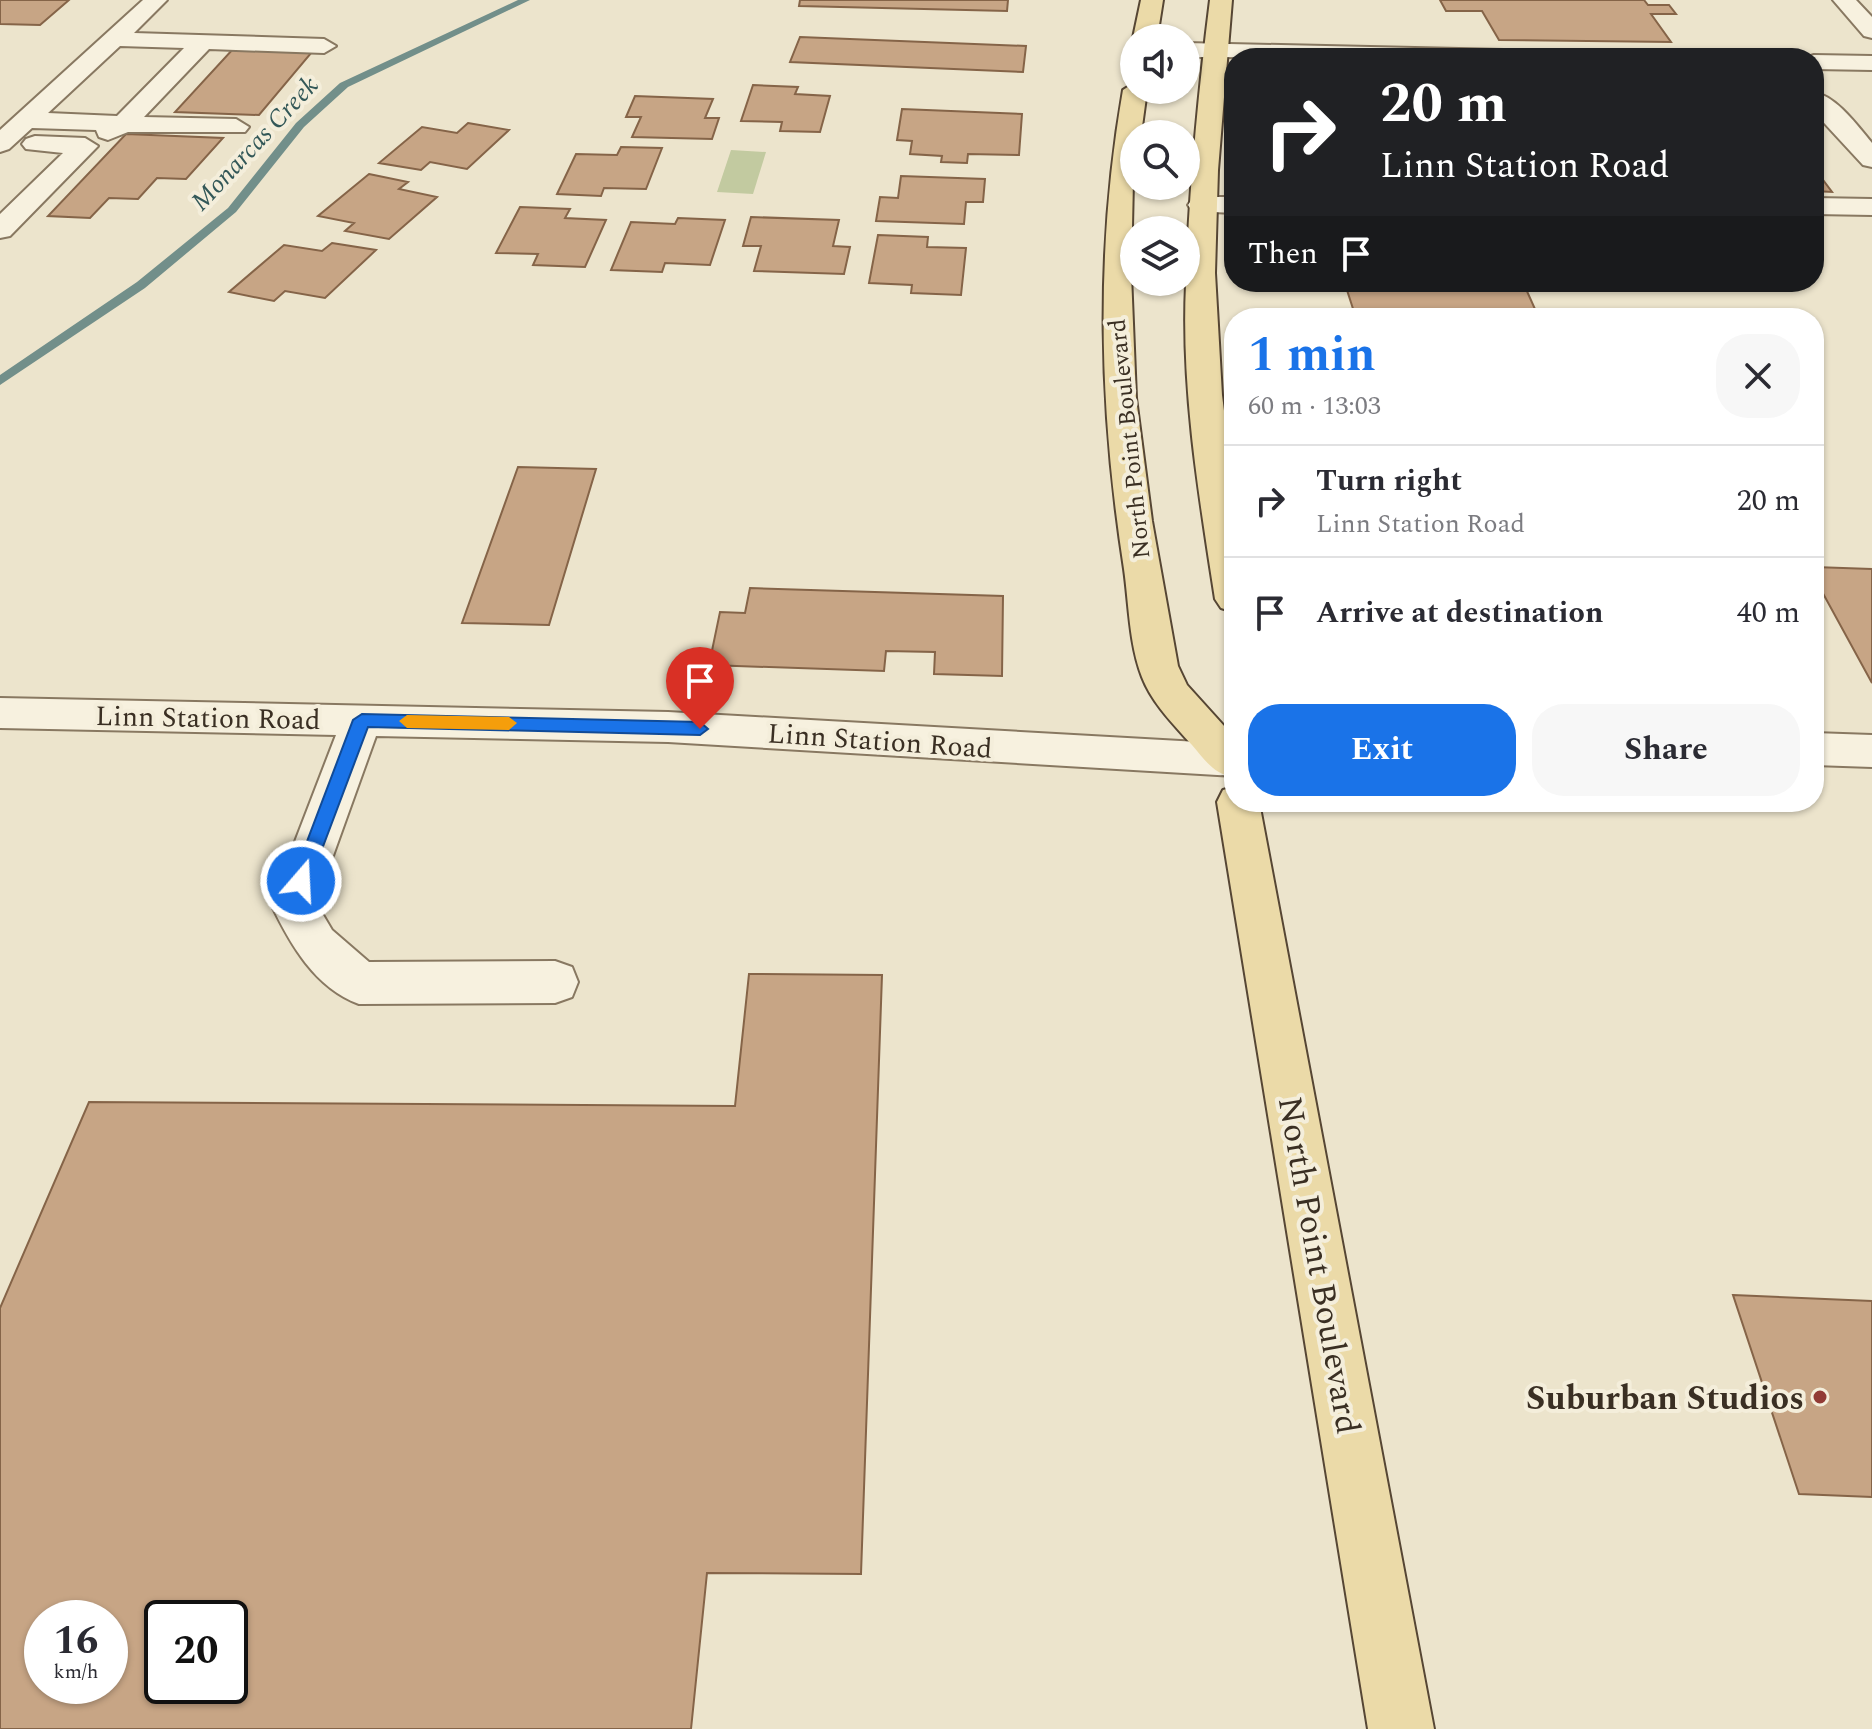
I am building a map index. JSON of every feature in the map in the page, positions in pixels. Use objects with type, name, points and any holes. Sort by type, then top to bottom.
[{"type":"main road","points":[[1148,24],[1152,0]]},
{"type":"main road","points":[[1221,0],[1201,51],[1203,351],[1224,519]]},
{"type":"main road","name":"North Point Boulevard","points":[[1133,104],[1122,178],[1116,303],[1127,460],[1139,552],[1162,679],[1224,756]]},
{"type":"main road","name":"North Point Boulevard","points":[[1241,812],[1401,1729]]},
{"type":"street","points":[[1,143],[156,0]]},
{"type":"street","points":[[1844,0],[1872,31]]},
{"type":"street","points":[[114,39],[324,46]]},
{"type":"street","points":[[0,230],[85,146],[123,124],[203,42]]},
{"type":"street","points":[[1201,51],[1224,51]]},
{"type":"street","points":[[1824,62],[1872,63]]},
{"type":"street","points":[[1824,108],[1872,159]]},
{"type":"street","points":[[26,120],[236,127]]},
{"type":"street","points":[[1,143],[85,146]]},
{"type":"street","points":[[1202,205],[1224,205]]},
{"type":"street","points":[[1824,206],[1872,207]]},
{"type":"street","name":"Linn Station Road","points":[[0,713],[668,727],[1224,768]]},
{"type":"street","points":[[362,720],[293,904],[316,944],[359,983],[555,982]]},
{"type":"street","points":[[1824,749],[1872,751]]},
{"type":"green space","points":[[731,150],[766,152],[753,194],[717,192]]},
{"type":"building","points":[[0,0],[69,0],[40,25],[0,24]]},
{"type":"building","points":[[800,0],[1008,0],[1007,11],[799,6]]},
{"type":"building","points":[[1440,0],[1644,0],[1648,5],[1669,5],[1676,14],[1651,14],[1671,42],[1499,40],[1482,11],[1446,11]]},
{"type":"building","points":[[800,37],[1026,46],[1023,72],[790,62]]},
{"type":"building","points":[[233,49],[312,52],[259,115],[175,112]]},
{"type":"building","points":[[753,85],[798,87],[795,94],[830,96],[820,132],[780,131],[782,122],[741,121]]},
{"type":"building","points":[[635,96],[713,99],[705,118],[719,118],[712,139],[632,137],[641,117],[626,117]]},
{"type":"building","points":[[902,109],[1022,114],[1019,155],[968,154],[967,163],[941,162],[942,156],[910,154],[912,141],[897,140]]},
{"type":"building","points":[[468,123],[509,130],[467,169],[430,162],[421,170],[379,163],[422,127],[457,133]]},
{"type":"building","points":[[126,134],[223,138],[186,179],[157,178],[138,199],[109,198],[90,218],[48,216]]},
{"type":"building","points":[[621,147],[662,148],[646,189],[604,188],[601,196],[557,194],[576,154],[617,155]]},
{"type":"building","points":[[369,174],[408,182],[399,189],[437,197],[389,239],[345,231],[354,223],[318,216]]},
{"type":"building","points":[[901,176],[985,179],[983,202],[966,202],[964,224],[876,221],[880,197],[898,198]]},
{"type":"building","points":[[1824,181],[1832,192],[1824,192]]},
{"type":"building","points":[[520,207],[570,209],[565,218],[606,220],[585,267],[533,265],[538,254],[496,253]]},
{"type":"building","points":[[751,217],[839,220],[833,246],[850,247],[844,274],[754,271],[761,246],[743,246]]},
{"type":"building","points":[[678,218],[725,220],[710,265],[665,263],[662,272],[611,270],[631,222],[675,224]]},
{"type":"building","points":[[878,235],[928,237],[927,247],[966,248],[961,295],[911,293],[912,285],[869,283]]},
{"type":"building","points":[[332,243],[376,250],[325,298],[285,291],[274,301],[229,292],[284,245],[322,251]]},
{"type":"building","points":[[1348,292],[1527,292],[1535,308],[1353,308]]},
{"type":"building","points":[[518,467],[596,469],[549,625],[462,623]]},
{"type":"building","points":[[1824,567],[1872,569],[1872,683],[1824,595]]},
{"type":"building","points":[[750,588],[1003,596],[1002,676],[934,674],[935,652],[886,651],[884,671],[709,665],[720,612],[745,613]]},
{"type":"building","points":[[749,974],[882,975],[861,1574],[707,1573],[691,1729],[0,1729],[0,1308],[89,1102],[735,1106]]},
{"type":"building","name":"Suburban Studios","points":[[1733,1295],[1872,1301],[1872,1497],[1799,1494]]},
{"type":"waterway","name":"Monarcas Creek","points":[[0,381],[141,285],[232,210],[300,125],[344,85],[525,0]]},
{"type":"slow traffic","points":[[407,721],[509,723]]},
{"type":"place","name":"Suburban Studios","points":[[1820,1397]]},
{"type":"route","points":[[301,881],[362,720],[700,729]]}]
